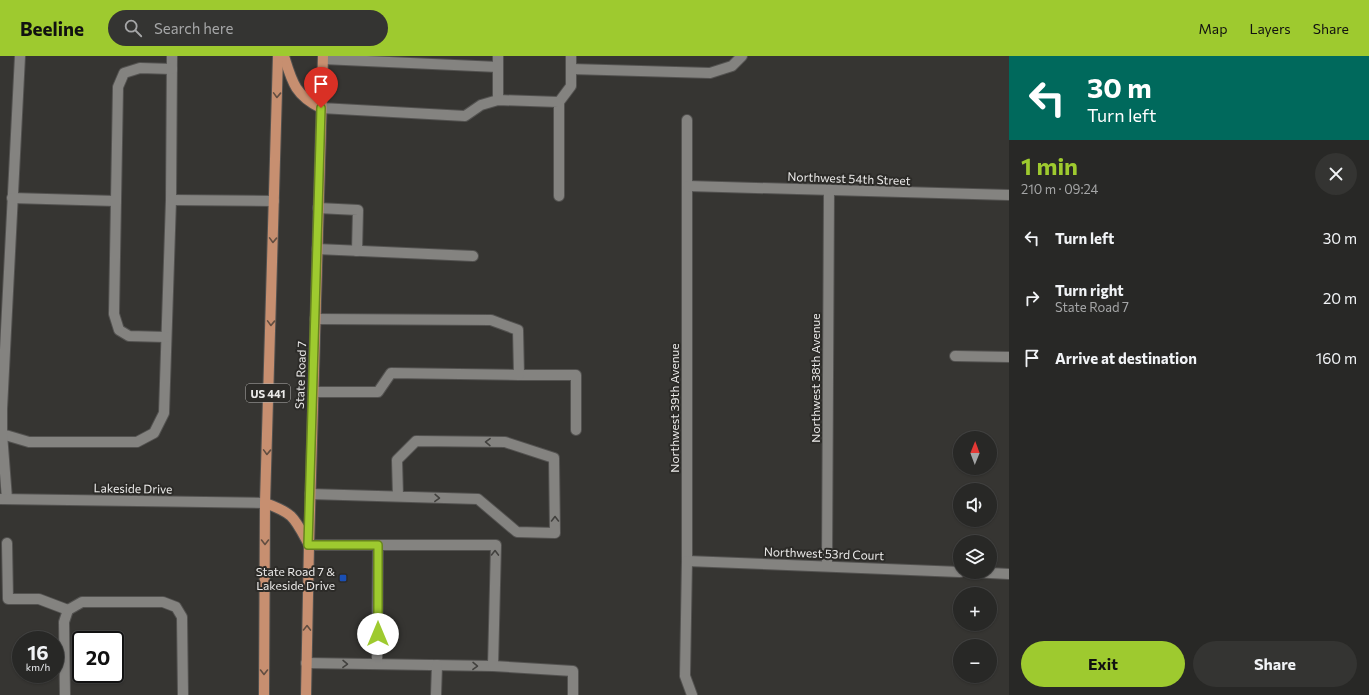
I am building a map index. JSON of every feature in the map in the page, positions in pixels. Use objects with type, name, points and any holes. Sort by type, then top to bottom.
[{"type":"main road","name":"US 441","points":[[264,695],[265,503],[278,56]]},
{"type":"main road","points":[[284,56],[292,82],[306,101],[321,108]]},
{"type":"main road","name":"State Road 7","points":[[306,695],[308,545],[323,58]]},
{"type":"main road","points":[[265,503],[285,510],[296,519],[308,545]]},
{"type":"street","points":[[3,499],[2,409],[20,56]]},
{"type":"street","points":[[2,434],[29,442],[137,442],[154,433],[164,413],[171,200],[172,56]]},
{"type":"street","points":[[498,56],[498,100]]},
{"type":"street","points":[[559,196],[559,102],[571,86],[571,56]]},
{"type":"street","points":[[571,69],[710,73],[732,66],[742,56]]},
{"type":"street","points":[[323,58],[370,59],[498,67]]},
{"type":"street","points":[[166,337],[129,336],[119,330],[114,314],[118,87],[124,73],[140,68],[172,69]]},
{"type":"street","points":[[321,108],[465,116],[481,105],[498,100],[559,102]]},
{"type":"street","name":"Northwest 39th Avenue","points":[[687,120],[687,561],[685,676],[692,695]]},
{"type":"street","name":"Northwest 54th Street","points":[[688,186],[1009,195]]},
{"type":"street","name":"Northwest 38th Avenue","points":[[828,566],[829,191]]},
{"type":"street","points":[[12,198],[116,201]]},
{"type":"street","points":[[171,200],[274,201]]},
{"type":"street","points":[[318,208],[358,210],[357,251]]},
{"type":"street","points":[[317,249],[473,256]]},
{"type":"street","points":[[315,319],[491,320],[518,330],[519,375]]},
{"type":"street","points":[[955,356],[1009,357]]},
{"type":"street","points":[[313,392],[378,392],[391,373],[576,375],[576,430]]},
{"type":"street","points":[[310,494],[478,499],[517,532],[555,533],[554,458],[505,442],[416,441],[397,460],[398,496]]},
{"type":"street","name":"Lakeside Drive","points":[[3,499],[265,503]]},
{"type":"street","points":[[7,543],[8,599],[39,599],[68,610]]},
{"type":"street","points":[[308,545],[496,545],[493,666]]},
{"type":"street","points":[[377,664],[378,545]]},
{"type":"street","name":"Northwest 53rd Court","points":[[687,561],[953,572]]},
{"type":"street","points":[[997,573],[1009,574]]},
{"type":"street","points":[[65,695],[64,622],[68,610],[82,602],[163,602],[176,607],[182,617],[183,695]]},
{"type":"street","points":[[306,663],[493,666],[573,671],[573,695]]},
{"type":"street","points":[[436,695],[437,665]]},
{"type":"place","name":"State Road 7 & Lakeside Drive","points":[[343,578]]},
{"type":"route","points":[[321,108],[308,545],[378,545],[378,634]]}]
